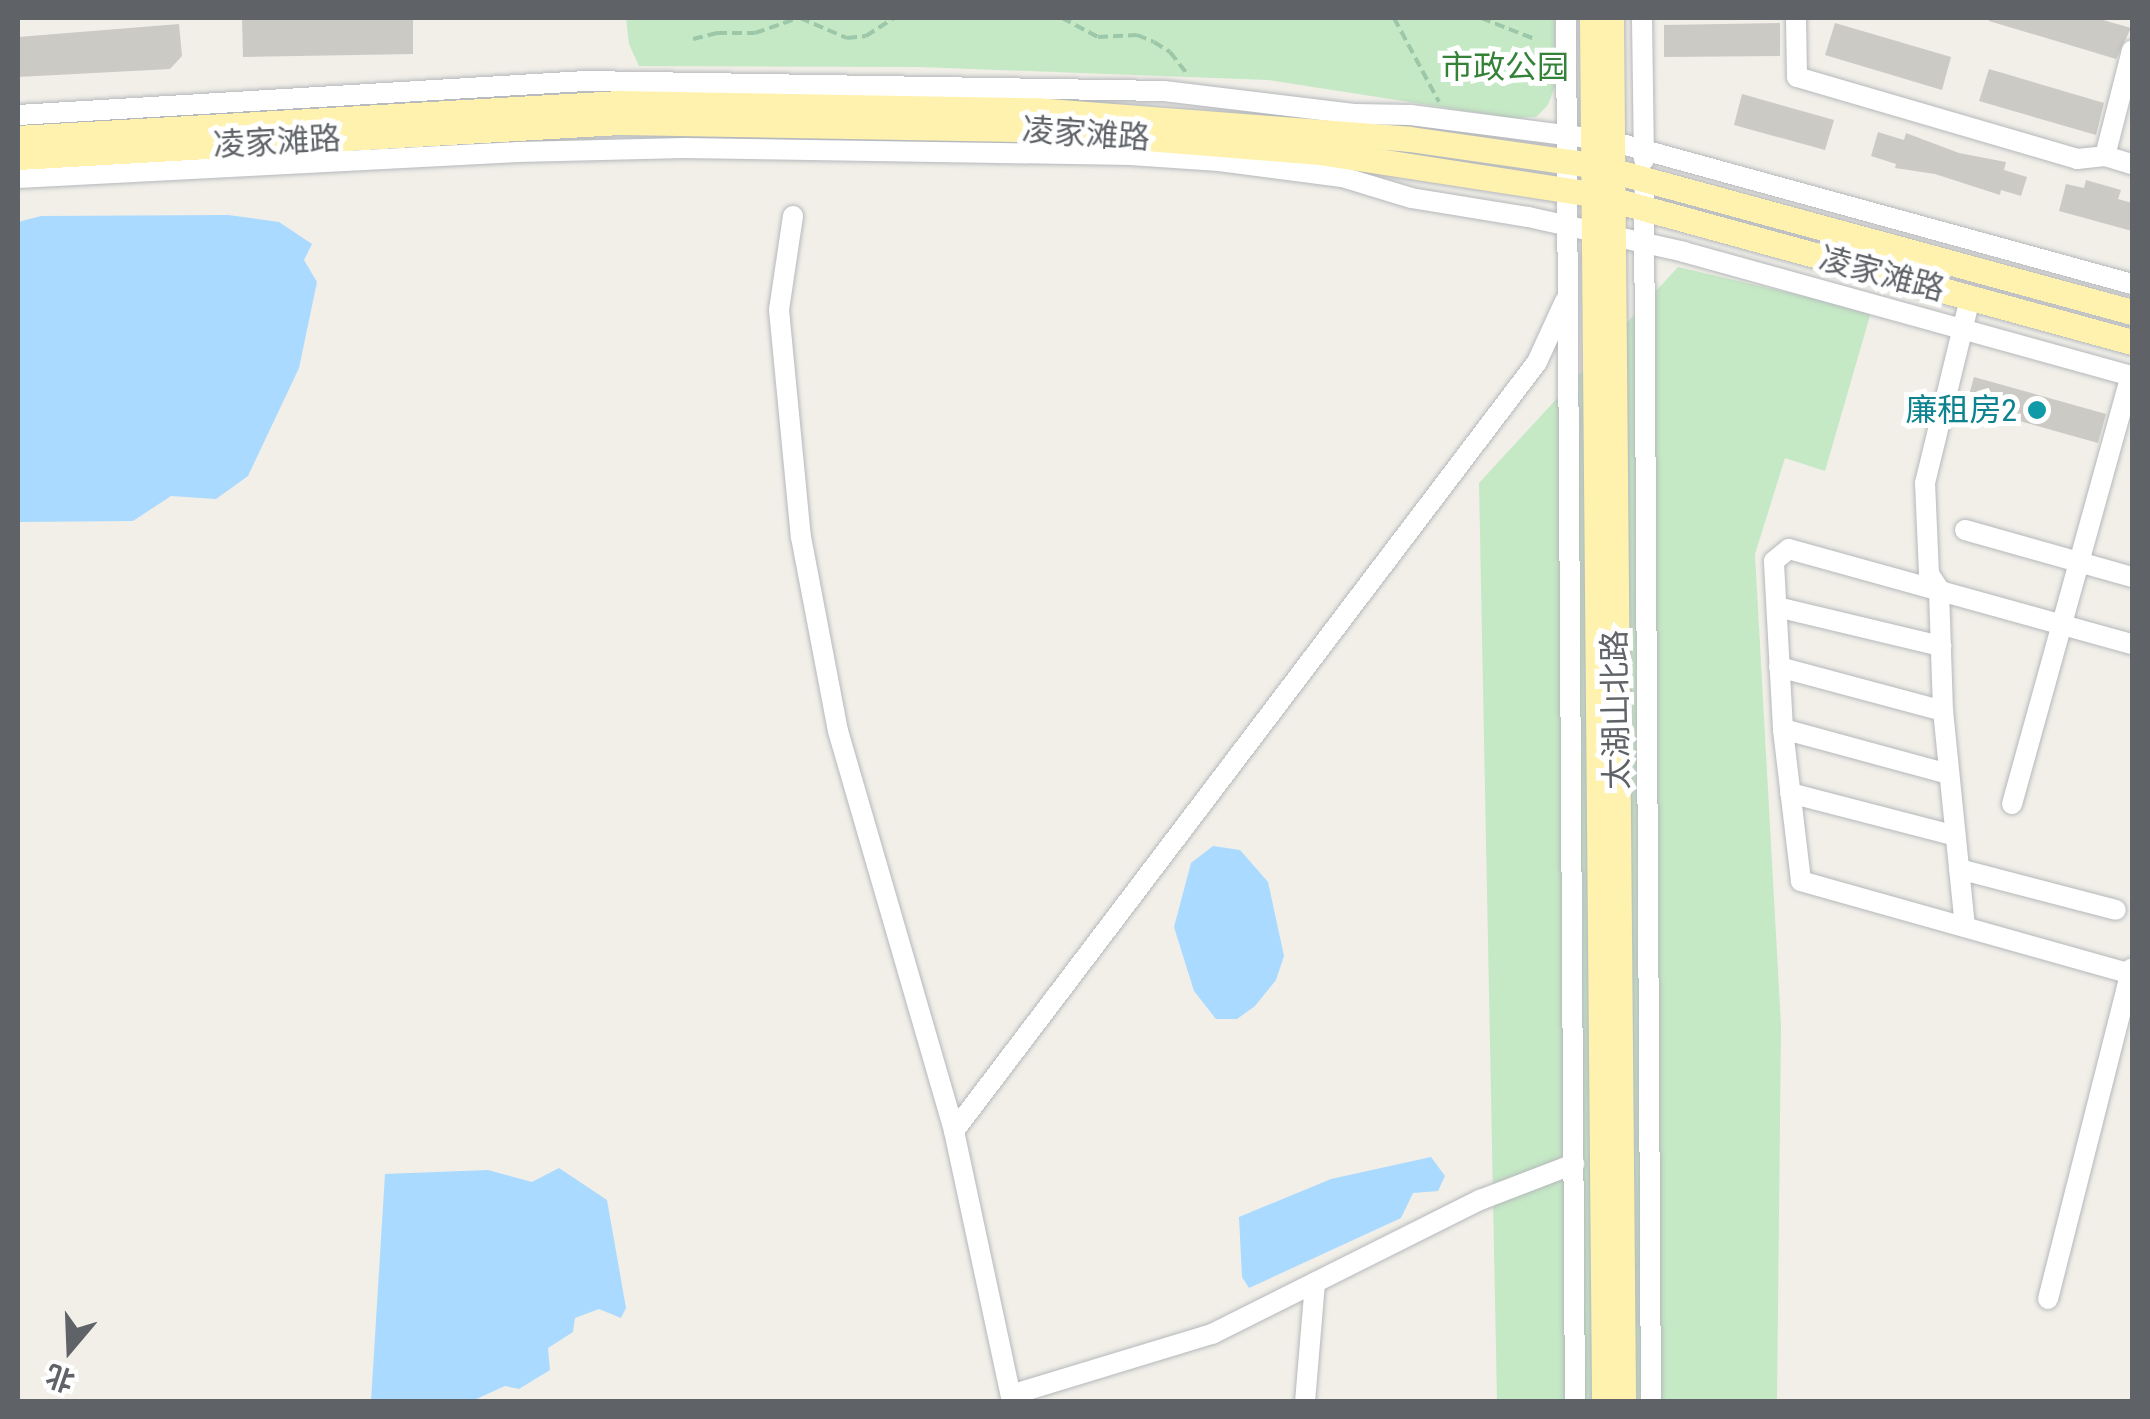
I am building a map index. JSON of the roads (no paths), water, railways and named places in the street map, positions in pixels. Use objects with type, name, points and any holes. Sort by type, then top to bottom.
[{"type":"main road","name":"太湖山北路","points":[[1592,18],[1590,232],[1604,1402]]},
{"type":"main road","name":"太湖山北路","points":[[1590,138],[1611,18]]},
{"type":"main road","name":"凌家滩路","points":[[18,138],[619,103],[1034,110],[1409,138],[1590,165],[2132,312]]},
{"type":"main road","name":"凌家滩路","points":[[18,157],[620,122],[1034,129],[1320,152],[1590,195],[2132,342]]},
{"type":"main road","name":"太湖山北路","points":[[1590,232],[1623,1402]]},
{"type":"street","points":[[1566,18],[1590,138],[1590,165]]},
{"type":"street","points":[[1642,18],[1651,1402]]},
{"type":"street","points":[[1796,18],[1796,77],[2077,159],[2105,156],[2132,164]]},
{"type":"street","points":[[2105,156],[2132,50]]},
{"type":"street","points":[[18,115],[606,82],[1164,90],[1590,138],[2132,284]]},
{"type":"street","points":[[18,178],[518,152],[704,148],[1130,155],[1329,175],[1411,198],[1645,244],[2132,376],[2012,804]]},
{"type":"street","points":[[793,216],[779,310],[801,537],[838,731],[954,1130],[1012,1398],[1212,1334],[1480,1200],[1574,1164]]},
{"type":"street","points":[[954,1130],[1537,362],[1568,294],[1590,232]]},
{"type":"street","points":[[1568,294],[1575,1402]]},
{"type":"street","points":[[1965,926],[1943,711],[1939,589],[1928,574],[1925,483],[1970,298]]},
{"type":"street","points":[[1965,530],[2132,577]]},
{"type":"street","points":[[2048,1300],[2132,971],[1802,881],[1782,729],[1774,561],[1789,548],[2132,644]]},
{"type":"street","points":[[1776,607],[1940,646]]},
{"type":"street","points":[[1779,667],[1943,711]]},
{"type":"street","points":[[1782,729],[1949,774]]},
{"type":"street","points":[[1790,792],[1956,836]]},
{"type":"street","points":[[1960,869],[2116,910]]},
{"type":"street","points":[[1305,1402],[1315,1282]]},
{"type":"water","points":[[228,215],[279,222],[312,244],[304,260],[317,282],[299,368],[248,476],[216,499],[171,496],[133,521],[18,522],[18,222],[41,216]]},
{"type":"water","points":[[1213,846],[1240,850],[1268,882],[1284,956],[1276,980],[1255,1006],[1237,1019],[1216,1019],[1194,991],[1174,927],[1191,863]]},
{"type":"water","points":[[1431,1157],[1445,1176],[1438,1191],[1413,1193],[1401,1218],[1249,1288],[1242,1277],[1239,1217],[1331,1179]]},
{"type":"water","points":[[559,1168],[607,1200],[626,1308],[621,1318],[599,1309],[575,1318],[573,1332],[548,1348],[550,1370],[519,1389],[505,1386],[472,1401],[371,1401],[385,1174],[488,1170],[532,1182]]},
{"type":"place","name":"廉租房2","points":[[2037,410]]},
{"type":"park label","name":"市政公园","points":[[1505,67]]}]
